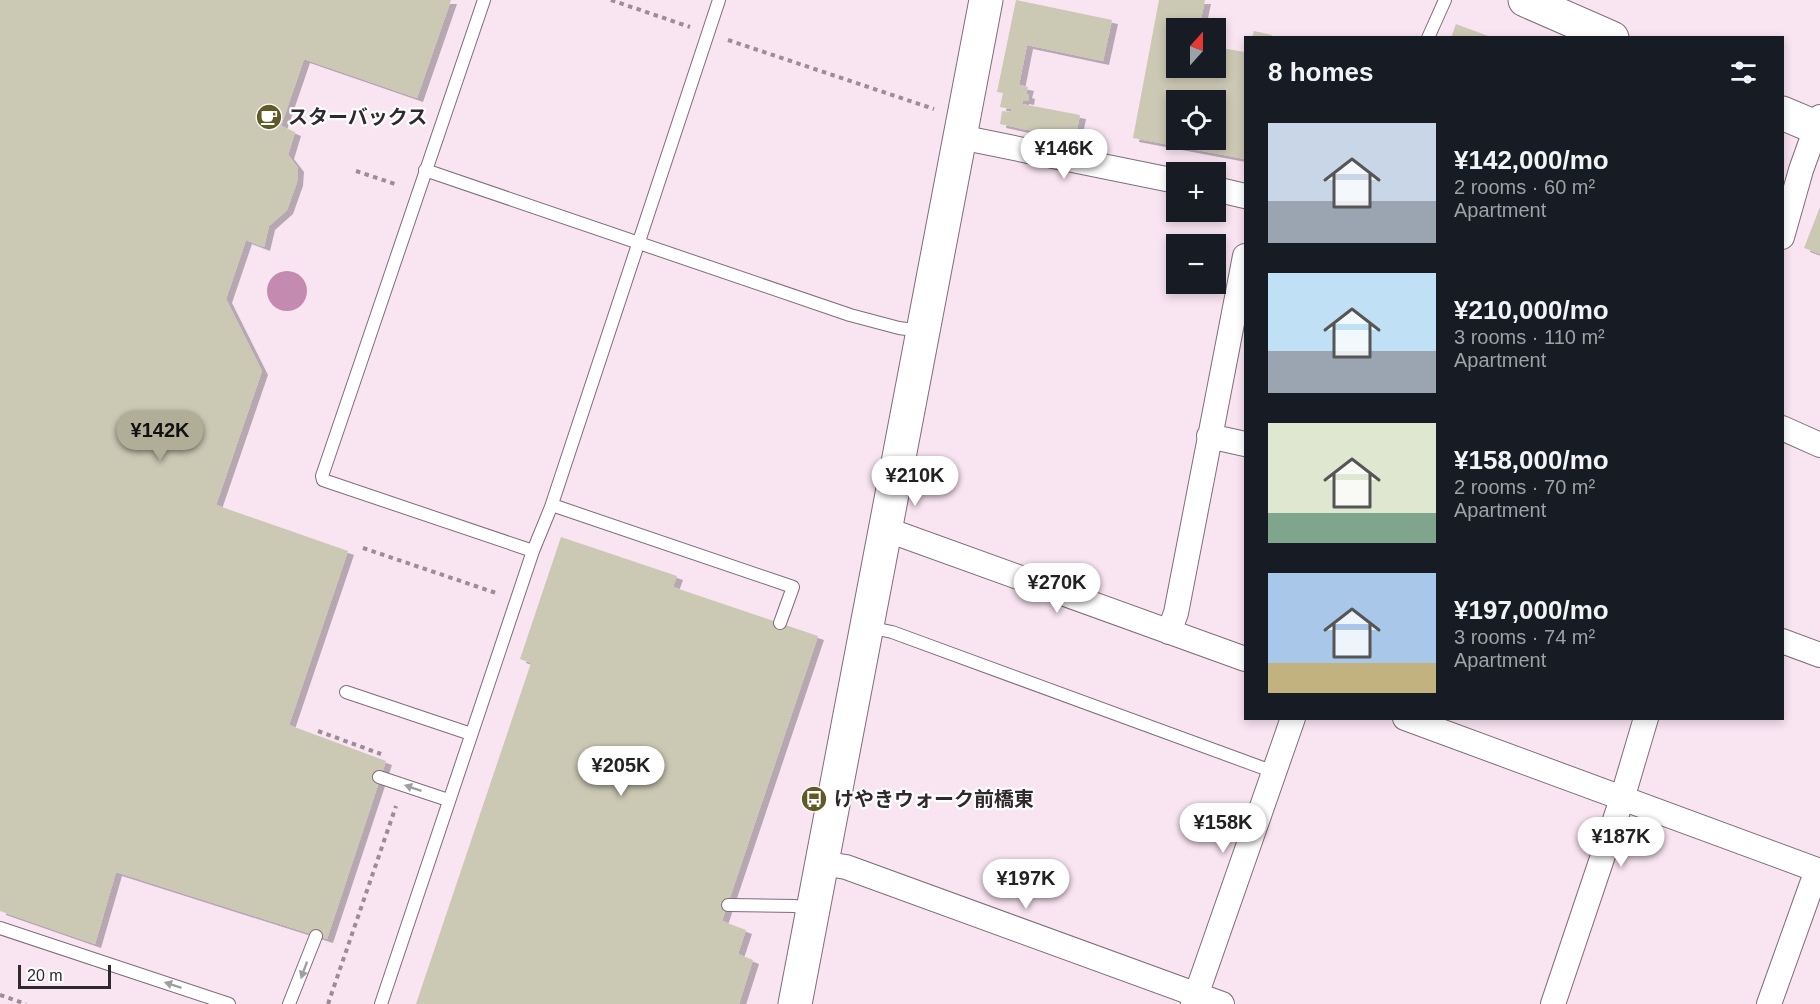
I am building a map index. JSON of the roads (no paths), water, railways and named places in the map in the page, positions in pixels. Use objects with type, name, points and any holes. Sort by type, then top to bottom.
[{"type":"street","points":[[795,1004],[986,0]]},
{"type":"street","points":[[1525,0],[1592,34]]},
{"type":"street","points":[[1784,114],[1819,125],[1784,231]]},
{"type":"street","points":[[960,137],[1166,179]]},
{"type":"street","points":[[1226,192],[1244,196]]},
{"type":"street","points":[[1169,632],[1176,613],[1244,261]]},
{"type":"street","points":[[1784,429],[1820,445]]},
{"type":"street","points":[[1209,436],[1244,444]]},
{"type":"street","points":[[885,529],[1244,659]]},
{"type":"street","points":[[1784,642],[1820,655]]},
{"type":"street","points":[[1195,999],[1292,720]]},
{"type":"street","points":[[1410,720],[1818,870],[1769,1004]]},
{"type":"street","points":[[1553,1004],[1622,799],[1645,720]]},
{"type":"street","points":[[821,863],[846,867],[1195,999],[1222,1004]]},
{"type":"lane","points":[[484,0],[425,170],[323,480],[532,551]]},
{"type":"lane","points":[[381,1004],[532,551],[551,507],[719,0]]},
{"type":"lane","points":[[1429,36],[1445,0]]},
{"type":"lane","points":[[425,170],[850,315],[899,328],[922,331]]},
{"type":"lane","points":[[551,507],[555,506],[793,588],[780,623]]},
{"type":"lane","points":[[866,626],[892,632],[1274,772]]},
{"type":"lane","points":[[346,692],[471,734]]},
{"type":"lane","points":[[379,777],[448,800]]},
{"type":"lane","points":[[728,905],[795,906],[812,911]]},
{"type":"lane","points":[[0,928],[229,1004]]},
{"type":"lane","points":[[289,1004],[316,936]]},
{"type":"place","name":"スターバックス","points":[[269,117]]},
{"type":"place","name":"けやきウォーク前橋東","points":[[814,799]]}]
